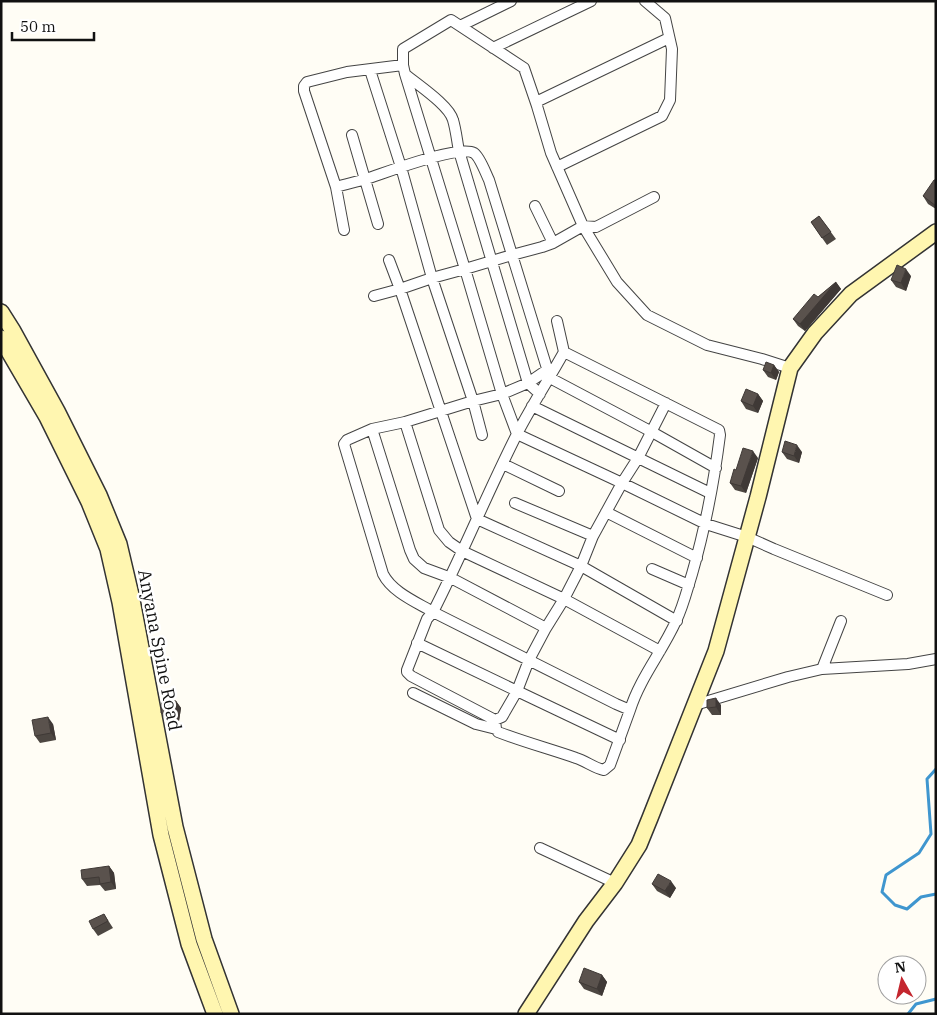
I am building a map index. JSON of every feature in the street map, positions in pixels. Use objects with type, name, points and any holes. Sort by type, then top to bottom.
[{"type":"main road","points":[[526,1014],[586,921],[615,883],[639,846],[716,651],[790,368],[815,333],[851,294],[936,232]]},
{"type":"main road","name":"Anyana Spine Road","points":[[1,312],[61,420],[99,495],[118,544],[131,595],[175,827],[204,939],[231,1014]]},
{"type":"main road","name":"Anyana Spine Road","points":[[1,338],[47,417],[89,502],[108,549],[120,602],[161,835],[189,944],[214,1014]]},
{"type":"street","points":[[460,26],[510,1]]},
{"type":"street","points":[[557,167],[662,116],[670,100],[672,49],[664,18],[644,1]]},
{"type":"street","points":[[493,48],[584,3]]},
{"type":"street","points":[[790,368],[707,345],[647,315],[617,282],[583,226],[557,167],[524,68],[451,20],[404,49],[404,70],[430,159],[502,394],[517,434],[706,524],[747,537],[774,550],[887,594]]},
{"type":"street","points":[[536,102],[669,38]]},
{"type":"street","points":[[370,70],[401,168],[432,278],[482,435]]},
{"type":"street","points":[[344,230],[336,187],[304,91],[304,86],[308,82],[347,72],[404,70],[450,112],[459,151],[528,383],[540,394]]},
{"type":"street","points":[[352,135],[378,224]]},
{"type":"street","points":[[336,187],[459,151],[476,154],[489,180],[548,374],[716,468]]},
{"type":"street","points":[[374,296],[512,254],[542,247],[583,226],[596,228],[654,197]]},
{"type":"street","points":[[535,206],[553,243]]},
{"type":"street","points":[[389,260],[477,519],[581,566],[677,621]]},
{"type":"street","points":[[557,321],[564,352],[548,374],[540,394],[517,434],[451,578],[427,620],[407,672],[496,724],[498,732],[578,759],[604,770],[610,765],[643,680],[677,621],[706,524],[720,435],[719,430],[564,352]]},
{"type":"street","points":[[548,374],[502,394],[472,401],[405,422],[372,429],[347,440],[344,444],[386,582],[394,589],[433,612],[630,710]]},
{"type":"street","points":[[413,693],[476,724],[496,724],[502,717],[516,691],[546,628],[564,599],[581,566],[593,536],[638,458],[666,403]]},
{"type":"street","points":[[532,406],[710,493]]},
{"type":"street","points":[[405,422],[439,530],[449,542],[462,551],[564,599],[660,652]]},
{"type":"street","points":[[372,429],[414,559],[424,568],[451,578],[546,628]]},
{"type":"street","points":[[503,464],[559,491]]},
{"type":"street","points":[[515,503],[593,536]]},
{"type":"street","points":[[606,512],[697,558]]},
{"type":"street","points":[[652,569],[689,584]]},
{"type":"street","points":[[822,669],[842,621]]},
{"type":"street","points":[[417,642],[620,740]]},
{"type":"street","points":[[695,705],[788,677],[822,669],[908,664],[936,659]]},
{"type":"street","points":[[540,848],[615,883]]},
{"type":"building","points":[[934,180],[936,180],[936,206],[923,196]]},
{"type":"building","points":[[819,216],[831,232],[822,238],[811,222]]},
{"type":"building","points":[[897,265],[906,269],[901,283],[891,280]]},
{"type":"building","points":[[836,282],[800,324],[793,319],[814,294],[818,297]]},
{"type":"building","points":[[766,362],[774,365],[771,373],[763,370]]},
{"type":"building","points":[[746,389],[758,394],[753,406],[741,401]]},
{"type":"building","points":[[785,441],[797,445],[794,456],[782,452]]},
{"type":"building","points":[[743,448],[753,451],[741,486],[730,483]]},
{"type":"building","points":[[716,698],[716,707],[707,708],[707,700]]},
{"type":"building","points":[[162,699],[176,701],[174,714],[161,713]]},
{"type":"building","points":[[48,717],[51,733],[35,736],[32,720]]},
{"type":"building","points":[[109,866],[111,882],[100,884],[99,877],[82,879],[81,870]]},
{"type":"building","points":[[658,874],[671,881],[665,891],[652,884]]},
{"type":"building","points":[[104,914],[108,921],[93,929],[89,921]]},
{"type":"building","points":[[584,968],[602,975],[597,989],[579,982]]},
{"type":"waterway","points":[[936,769],[927,779],[931,834],[919,853],[886,875],[882,892],[895,905],[907,909],[921,897],[936,894]]},
{"type":"waterway","points":[[908,1014],[916,1004],[936,999]]}]
